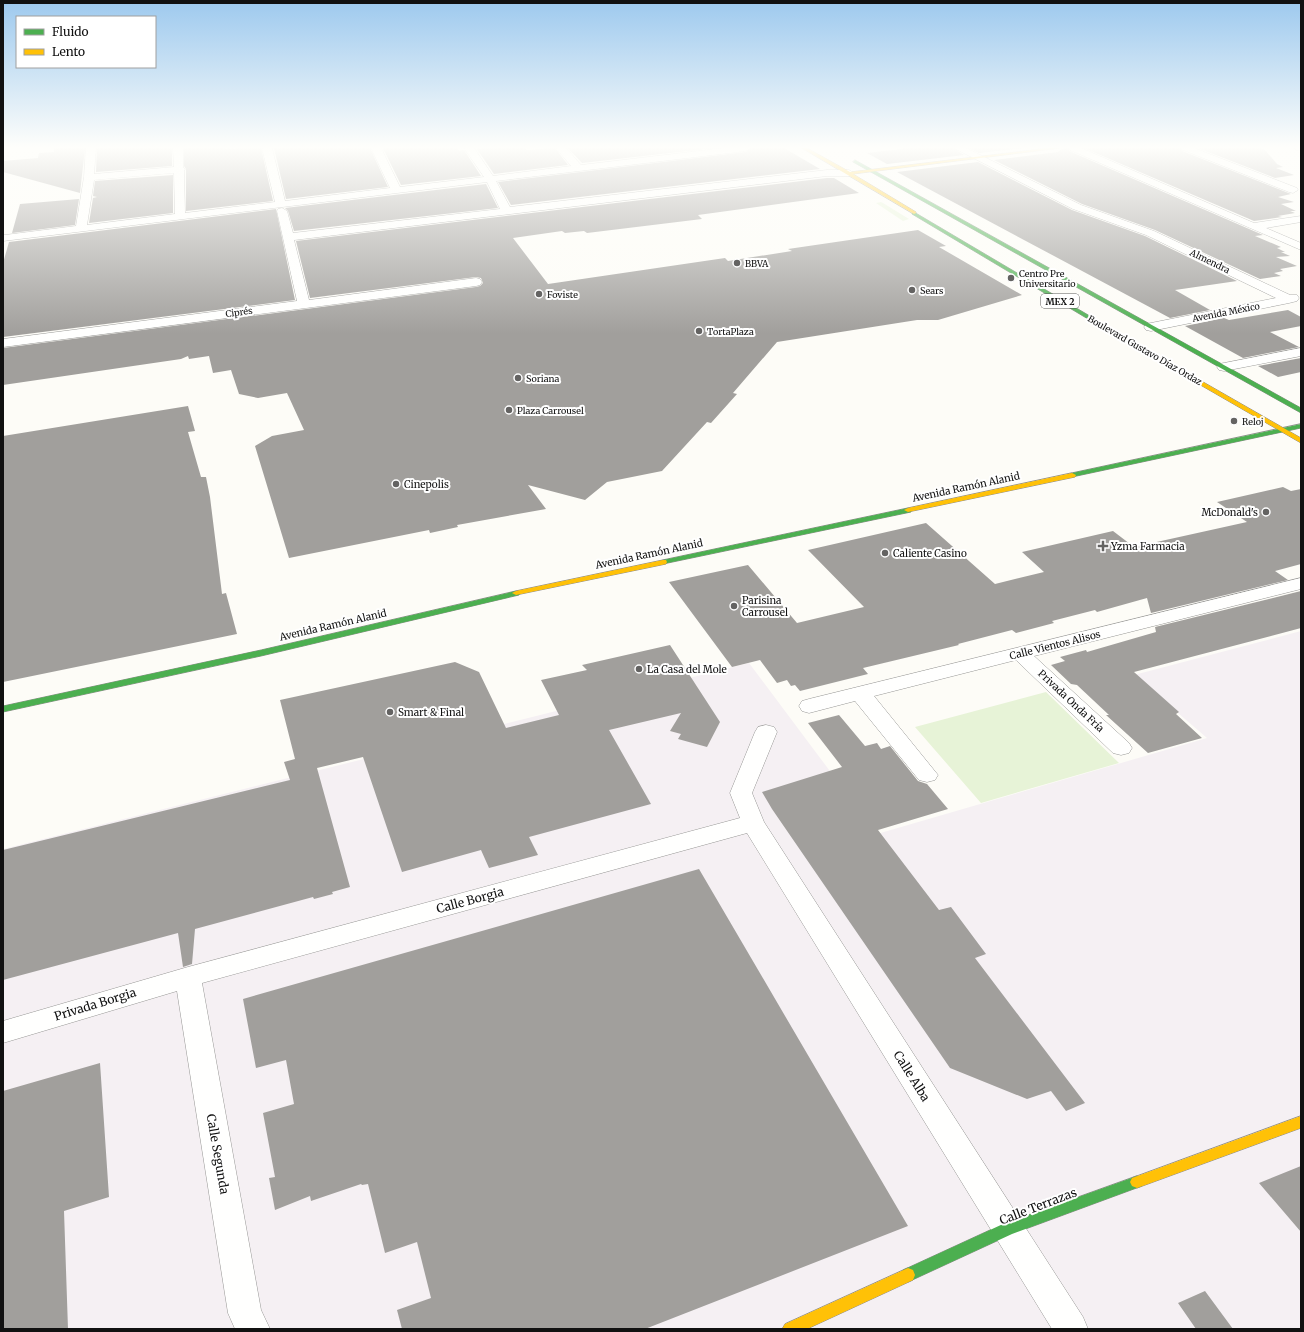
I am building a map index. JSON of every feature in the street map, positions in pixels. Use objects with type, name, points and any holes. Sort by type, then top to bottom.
[{"type":"main road","name":"Boulevard Gustavo Díaz Ordaz","points":[[909,210],[1026,281],[1301,441]]},
{"type":"main road","name":"MEX 2","points":[[943,210],[1301,410]]},
{"type":"main road","name":"Avenida Ramón Alanid","points":[[3,709],[261,653],[483,600],[1301,426]]},
{"type":"main road","name":"Calle Terrazas","points":[[790,1329],[1008,1229],[1301,1122]]},
{"type":"street","points":[[81,229],[84,210]]},
{"type":"street","points":[[180,210],[180,217]]},
{"type":"street","points":[[5,238],[250,210]]},
{"type":"street","points":[[283,210],[304,303]]},
{"type":"street","points":[[288,237],[514,210]]},
{"type":"street","name":"Almendra","points":[[1083,210],[1150,233],[1295,298]]},
{"type":"street","points":[[1217,210],[1301,247]]},
{"type":"street","points":[[1254,226],[1301,219]]},
{"type":"street","name":"Ciprés","points":[[3,343],[476,282]]},
{"type":"street","name":"Avenida México","points":[[1151,327],[1295,298]]},
{"type":"street","points":[[1224,367],[1301,352]]},
{"type":"street","name":"Calle Vientos Alisos","points":[[809,706],[1301,583]]},
{"type":"street","name":"Privada Onda Fría","points":[[1020,653],[1121,748]]},
{"type":"street","points":[[860,693],[927,775]]},
{"type":"street","name":"Calle Alba","points":[[766,732],[741,793],[753,823],[1071,1329]]},
{"type":"street","name":"Calle Borgia","points":[[188,977],[753,823]]},
{"type":"street","name":"Privada Borgia","points":[[3,1032],[188,977]]},
{"type":"street","name":"Calle Segunda","points":[[188,977],[245,1313],[253,1329]]},
{"type":"shaded area","points":[[1301,631],[1301,1329],[3,1329],[3,849],[749,663],[877,834],[1207,738],[1134,675]]},
{"type":"green space","points":[[887,210],[894,210],[909,219],[903,221]]},
{"type":"green space","points":[[1046,692],[1119,763],[981,803],[915,727]]},
{"type":"building","points":[[18,210],[77,210],[75,225],[12,233]]},
{"type":"building","points":[[91,210],[173,210],[173,213],[89,223]]},
{"type":"building","points":[[276,210],[295,300],[3,337],[3,263],[9,242]]},
{"type":"building","points":[[287,210],[479,210],[294,231]]},
{"type":"building","name":"Plaza Carrousel","points":[[556,210],[733,210],[698,215],[702,219],[587,233],[584,231],[565,233],[562,231],[513,238],[548,284],[725,258],[728,261],[792,251],[788,249],[918,230],[946,246],[939,247],[1022,295],[938,320],[917,320],[777,342],[733,393],[737,394],[711,423],[707,422],[662,471],[607,482],[585,500],[528,485],[546,509],[457,525],[458,527],[430,533],[429,530],[289,558],[255,446],[272,436],[304,430],[287,393],[258,398],[239,394],[231,370],[213,373],[209,356],[189,359],[188,356],[181,359],[3,385],[3,348],[476,287],[483,283],[481,278],[476,277],[310,298],[296,241]]},
{"type":"building","points":[[968,210],[1072,210],[1145,236],[1237,281],[1175,290],[1210,310],[1170,318]]},
{"type":"building","points":[[1099,210],[1206,210],[1263,235],[1255,236],[1281,247],[1277,248],[1285,252],[1281,252],[1290,256],[1276,257],[1297,266],[1280,269],[1283,271],[1274,273],[1281,276],[1260,279],[1155,230]]},
{"type":"building","points":[[1229,210],[1296,211],[1290,211],[1295,213],[1278,216],[1282,217],[1254,221]]},
{"type":"building","points":[[1288,310],[1301,317],[1301,326],[1270,332],[1299,347],[1243,358],[1185,326],[1224,318],[1229,320]]},
{"type":"building","points":[[1301,358],[1301,372],[1278,377],[1258,366]]},
{"type":"building","points":[[188,406],[195,431],[188,432],[201,477],[206,477],[210,497],[222,594],[226,593],[237,634],[3,682],[3,436]]},
{"type":"building","points":[[1283,487],[1291,491],[1301,489],[1301,564],[1275,571],[1288,580],[1151,613],[1147,598],[1097,612],[1095,610],[1052,621],[1054,623],[1016,633],[1012,630],[958,644],[959,645],[863,668],[868,674],[800,691],[795,685],[791,686],[787,680],[777,683],[760,660],[732,667],[669,582],[748,565],[797,623],[864,607],[808,550],[926,523],[995,584],[1044,572],[1022,552],[1113,531],[1134,547],[1247,522],[1217,502]]},
{"type":"building","points":[[1301,591],[1301,628],[1134,672],[1179,712],[1176,714],[1202,738],[1148,753],[1106,715],[1109,715],[1077,685],[1071,684],[1051,665],[1065,661],[1060,657],[1086,650],[1087,652],[1156,632],[1155,627]]},
{"type":"building","points":[[670,645],[720,722],[707,747],[678,739],[681,734],[670,731],[681,713],[609,730],[651,804],[529,837],[538,855],[489,868],[481,850],[402,872],[363,757],[317,768],[350,887],[332,892],[333,894],[314,899],[313,897],[195,929],[192,964],[183,967],[178,933],[3,980],[3,850],[290,780],[284,762],[295,759],[280,700],[455,662],[479,672],[506,728],[559,715],[541,680],[587,670],[582,665]]},
{"type":"building","points":[[839,715],[865,746],[877,743],[881,749],[890,746],[918,781],[927,784],[948,809],[878,830],[939,910],[951,907],[986,954],[975,958],[1085,1103],[1066,1111],[1051,1091],[1027,1099],[950,1068],[772,809],[762,792],[842,767],[808,723]]},
{"type":"building","points":[[699,869],[908,1226],[645,1329],[402,1329],[397,1310],[431,1298],[417,1242],[385,1253],[368,1184],[361,1184],[311,1201],[310,1196],[275,1210],[269,1178],[275,1177],[263,1113],[294,1104],[286,1060],[256,1068],[243,999]]},
{"type":"building","points":[[100,1063],[109,1197],[64,1211],[68,1329],[3,1329],[3,1091]]},
{"type":"building","points":[[1301,1166],[1301,1232],[1259,1183]]},
{"type":"building","points":[[1205,1291],[1233,1329],[1196,1329],[1178,1303]]},
{"type":"traffic: fast","points":[[943,210],[1301,411]]},
{"type":"traffic: fast","points":[[914,213],[1147,352]]},
{"type":"traffic: fast","points":[[1072,475],[1301,426]]},
{"type":"traffic: fast","points":[[663,562],[908,510]]},
{"type":"traffic: fast","points":[[3,709],[261,653],[516,593]]},
{"type":"traffic: fast","points":[[908,1275],[1008,1229],[1137,1182]]},
{"type":"traffic: slow","points":[[909,210],[914,213]]},
{"type":"traffic: slow","points":[[1147,352],[1301,441]]},
{"type":"traffic: slow","points":[[908,510],[1072,475]]},
{"type":"traffic: slow","points":[[516,593],[663,562]]},
{"type":"traffic: slow","points":[[1137,1182],[1301,1122]]},
{"type":"traffic: slow","points":[[790,1329],[908,1275]]},
{"type":"place","name":"BBVA","points":[[737,263]]},
{"type":"place","name":"Centro Pre Universitario","points":[[1011,278]]},
{"type":"place","name":"Sears","points":[[912,290]]},
{"type":"place","name":"Foviste","points":[[539,294]]},
{"type":"place","name":"TortaPlaza","points":[[699,331]]},
{"type":"place","name":"Soriana","points":[[518,378]]},
{"type":"place","name":"Plaza Carrousel","points":[[509,410]]},
{"type":"place","name":"Reloj","points":[[1234,421]]},
{"type":"place","name":"Cinepolis","points":[[396,484]]},
{"type":"place","name":"McDonald's","points":[[1266,512]]},
{"type":"place","name":"Yzma Farmacia","points":[[1103,546]]},
{"type":"place","name":"Caliente Casino","points":[[885,553]]},
{"type":"place","name":"Parisina Carrousel","points":[[734,606]]},
{"type":"place","name":"La Casa del Mole","points":[[639,669]]},
{"type":"place","name":"Smart & Final","points":[[390,712]]}]
